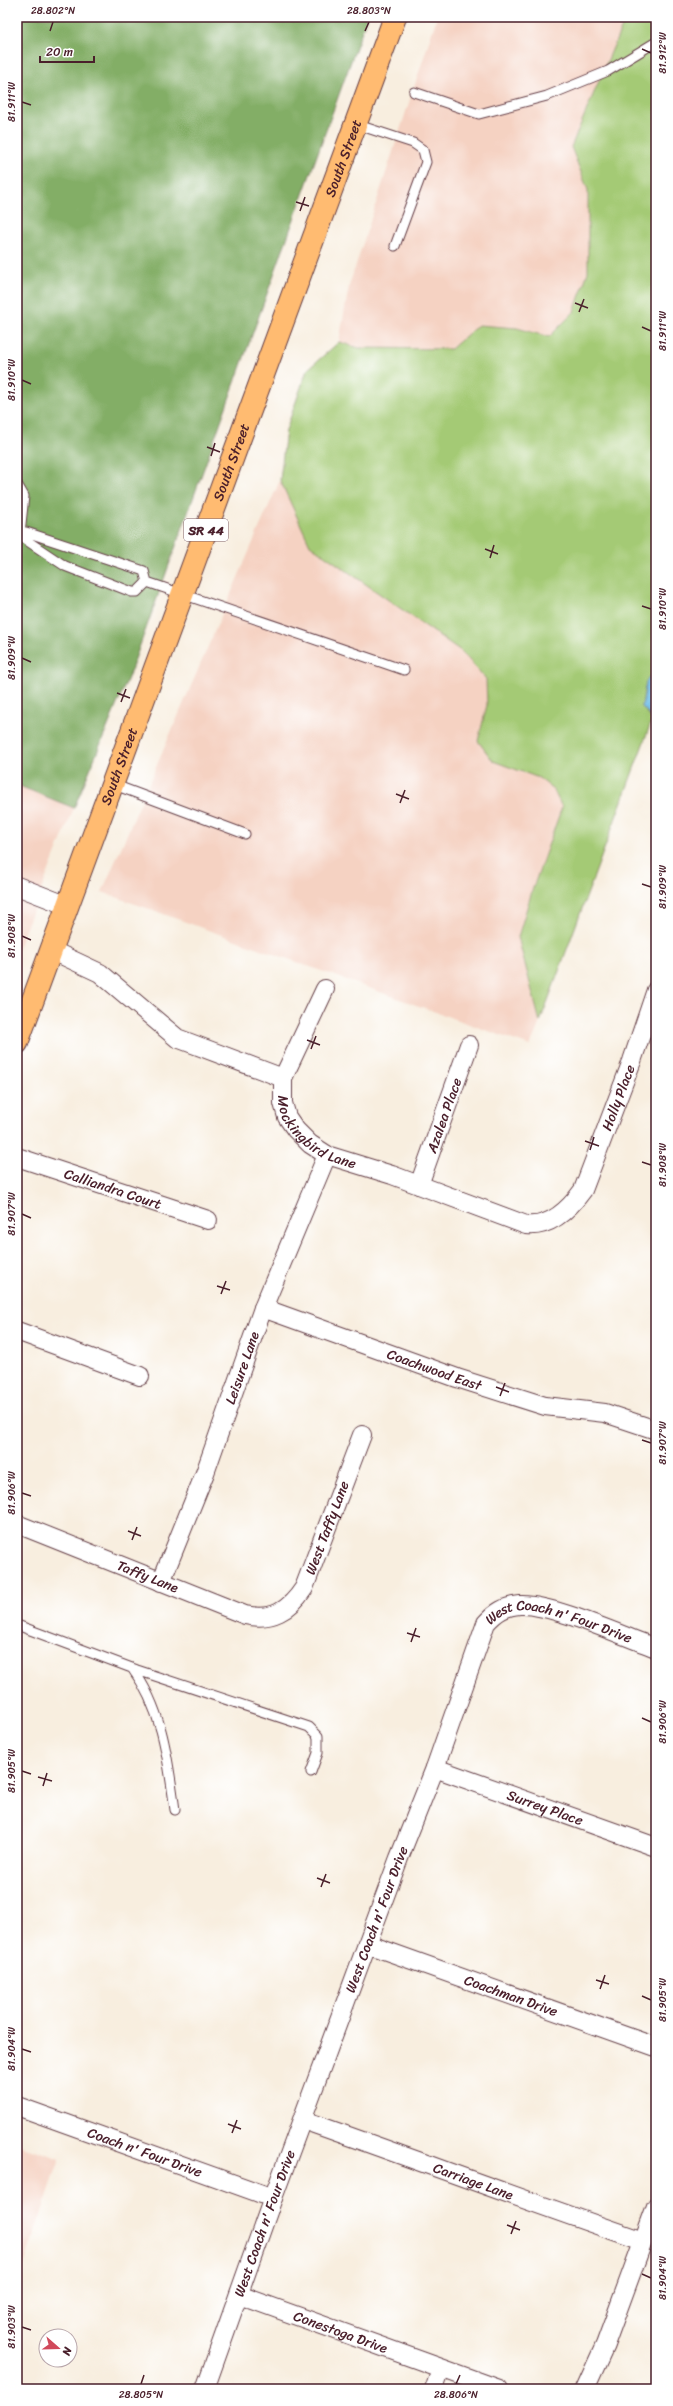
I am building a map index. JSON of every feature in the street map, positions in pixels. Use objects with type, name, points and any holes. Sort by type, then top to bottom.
[{"type":"main road","name":"South Street","points":[[17,1043],[395,17]]},
{"type":"street","points":[[17,886],[68,906]]},
{"type":"street","name":"Mockingbird Lane","points":[[51,950],[100,973],[177,1038],[283,1078],[282,1103],[287,1117],[296,1130],[310,1144],[327,1155],[419,1185],[526,1225],[533,1226]]},
{"type":"street","points":[[283,1078],[325,989]]},
{"type":"street","name":"Holly Place","points":[[533,1226],[556,1218],[571,1207],[583,1190],[632,1061],[656,990]]},
{"type":"street","name":"Azalea Place","points":[[419,1185],[469,1045]]},
{"type":"street","name":"Leisure Lane","points":[[161,1582],[205,1474],[263,1308],[327,1155]]},
{"type":"street","name":"Calliandra Court","points":[[17,1157],[208,1220]]},
{"type":"street","name":"Coachwood East","points":[[263,1308],[456,1378],[545,1406],[605,1413],[656,1430]]},
{"type":"street","points":[[17,1330],[140,1376]]},
{"type":"street","name":"West Taffy Lane","points":[[281,1613],[295,1601],[304,1588],[362,1435]]},
{"type":"street","name":"Taffy Lane","points":[[17,1524],[245,1615],[261,1617],[281,1613]]},
{"type":"street","name":"West Coach n' Four Drive","points":[[205,2389],[273,2198],[367,1944],[435,1768],[486,1623],[494,1614],[504,1608],[521,1604],[546,1608],[656,1648]]},
{"type":"street","name":"Surrey Place","points":[[435,1768],[656,1847]]},
{"type":"street","name":"Coachman Drive","points":[[367,1944],[656,2047]]},
{"type":"street","name":"Coach n' Four Drive","points":[[17,2106],[273,2198]]},
{"type":"street","name":"Carriage Lane","points":[[303,2120],[439,2168],[512,2197],[643,2241]]},
{"type":"street","points":[[585,2389],[604,2345],[656,2206]]},
{"type":"street","name":"Conestoga Drive","points":[[239,2295],[498,2389]]},
{"type":"street","points":[[434,2389],[441,2369]]},
{"type":"lane","points":[[414,92],[479,114],[547,96],[608,71],[656,42]]},
{"type":"lane","points":[[355,124],[413,143],[422,150],[426,162],[395,246]]},
{"type":"lane","points":[[17,484],[24,496],[18,533]]},
{"type":"lane","points":[[18,533],[26,532],[144,571],[147,582]]},
{"type":"lane","points":[[18,533],[20,536],[65,566],[132,592],[137,592],[147,582]]},
{"type":"lane","points":[[147,582],[404,670]]},
{"type":"lane","points":[[112,784],[245,834]]},
{"type":"lane","points":[[17,1625],[132,1668],[309,1727],[318,1736],[318,1753],[311,1772]]},
{"type":"lane","points":[[132,1668],[142,1683],[154,1707],[168,1764],[175,1810]]},
{"type":"shaded area","points":[[437,17],[626,17],[571,147],[588,190],[588,272],[574,312],[549,337],[517,328],[478,325],[451,349],[359,348],[339,342],[349,286]]},
{"type":"shaded area","points":[[280,480],[310,545],[461,651],[486,679],[487,705],[478,741],[520,772],[539,778],[553,789],[562,807],[533,888],[518,936],[540,1022],[530,1046],[102,892]]},
{"type":"shaded area","points":[[17,785],[74,808],[17,950]]},
{"type":"shaded area","points":[[17,2144],[60,2159],[19,2279],[17,2278]]},
{"type":"green space","points":[[17,17],[367,17],[130,673],[74,808],[17,785]]},
{"type":"green space","points":[[626,17],[656,17],[656,667],[646,682],[642,706],[652,720],[540,1022],[518,937],[533,888],[562,807],[553,789],[539,778],[493,761],[478,741],[487,705],[486,679],[461,651],[310,545],[280,480],[286,430],[307,370],[339,342],[359,348],[451,349],[478,325],[517,328],[549,337],[574,312],[588,272],[588,190],[571,147]]},
{"type":"water","points":[[656,667],[656,722],[642,707],[646,682]]}]
